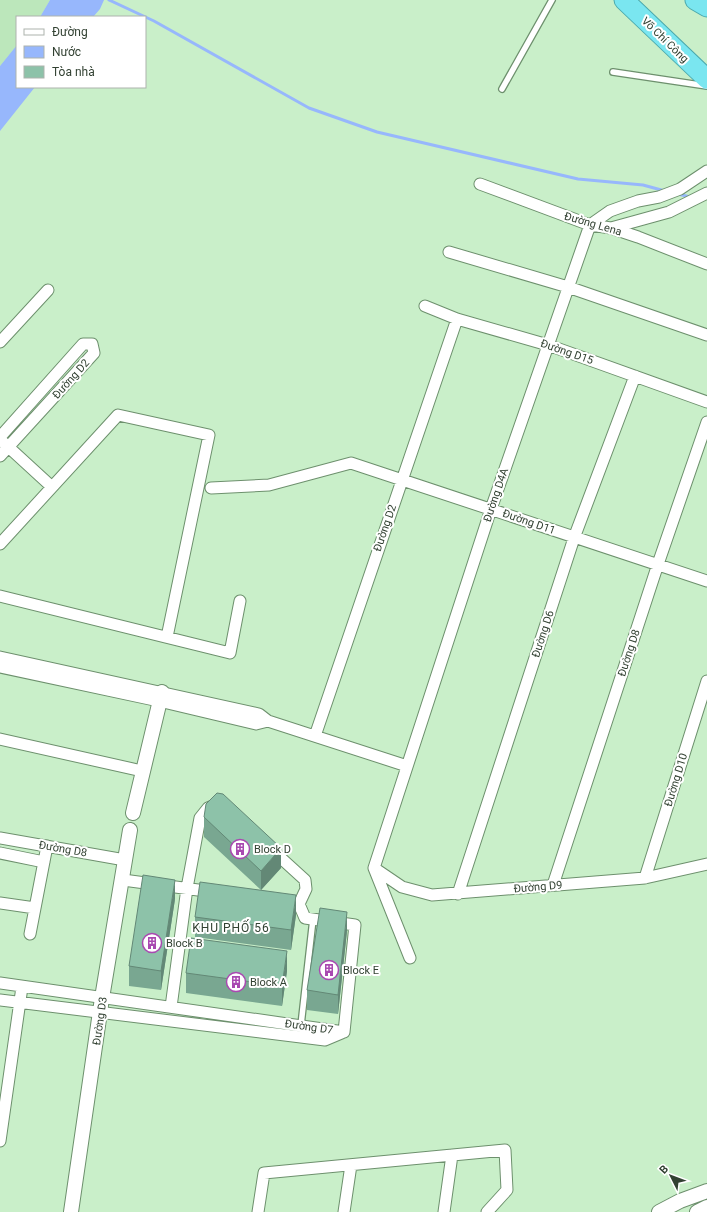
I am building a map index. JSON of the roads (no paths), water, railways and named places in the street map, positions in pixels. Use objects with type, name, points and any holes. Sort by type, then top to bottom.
[{"type":"highway","name":"Võ Chí Công","points":[[624,0],[707,79]]},
{"type":"highway","points":[[695,0],[707,8]]},
{"type":"street","points":[[590,225],[610,211],[638,201],[659,197],[680,189],[704,173]]},
{"type":"street","name":"Đường Lena","points":[[480,184],[590,225],[611,228],[707,264]]},
{"type":"street","points":[[611,228],[669,212],[707,193]]},
{"type":"street","name":"Đường D4A","points":[[374,868],[491,509],[590,225]]},
{"type":"street","points":[[449,252],[568,287],[707,335]]},
{"type":"street","points":[[0,342],[48,290]]},
{"type":"street","name":"Đường D15","points":[[425,306],[457,320],[548,345],[707,402]]},
{"type":"street","name":"Đường D2","points":[[314,736],[457,320]]},
{"type":"street","name":"Đường D2","points":[[0,438],[83,344],[92,344],[94,353],[0,456]]},
{"type":"street","name":"Đường D6","points":[[458,894],[574,538],[635,376]]},
{"type":"street","points":[[0,544],[118,415],[210,435],[167,637]]},
{"type":"street","name":"Đường D8","points":[[553,885],[658,564],[707,422]]},
{"type":"street","points":[[0,438],[52,487]]},
{"type":"street","name":"Đường D11","points":[[211,488],[269,485],[351,463],[707,581]]},
{"type":"street","points":[[0,596],[230,653],[240,601]]},
{"type":"street","points":[[0,657],[160,697]]},
{"type":"street","points":[[0,667],[259,714],[268,721],[406,766]]},
{"type":"street","name":"Đường D10","points":[[645,878],[707,681]]},
{"type":"street","points":[[132,813],[160,697]]},
{"type":"street","points":[[0,739],[142,771]]},
{"type":"street","points":[[171,1008],[187,888],[200,818],[208,808],[219,804],[227,808]]},
{"type":"street","name":"Đường D3","points":[[71,1212],[102,998],[123,880],[130,830]]},
{"type":"street","name":"Đường D8","points":[[0,838],[125,860]]},
{"type":"street","points":[[260,839],[305,880],[306,889],[299,904],[305,918],[355,925],[344,1032]]},
{"type":"street","points":[[30,934],[47,846]]},
{"type":"street","name":"Đường D8","points":[[0,853],[44,862]]},
{"type":"street","name":"Đường D9","points":[[374,868],[402,887],[432,895],[645,878],[707,864]]},
{"type":"street","points":[[374,868],[410,958]]},
{"type":"street","points":[[123,880],[225,893]]},
{"type":"street","points":[[284,902],[299,904]]},
{"type":"street","points":[[0,903],[35,908]]},
{"type":"street","name":"Đường D7","points":[[0,984],[344,1032]]},
{"type":"street","points":[[0,1141],[21,1004],[22,987]]},
{"type":"street","name":"Đường D7","points":[[0,1000],[21,1004],[101,1012],[325,1040],[344,1032]]},
{"type":"street","points":[[258,1212],[264,1173],[505,1150],[507,1190],[487,1212]]},
{"type":"street","points":[[444,1212],[452,1155]]},
{"type":"street","points":[[344,1212],[351,1165]]},
{"type":"street","points":[[659,1212],[680,1201],[707,1191]]},
{"type":"street","points":[[697,1212],[707,1207]]},
{"type":"lane","points":[[502,89],[552,0]]},
{"type":"lane","points":[[613,72],[707,86]]},
{"type":"lane","points":[[301,1025],[313,919]]},
{"type":"water","points":[[50,0],[104,0],[100,9],[94,16],[41,16]]},
{"type":"water","points":[[16,46],[16,88],[34,88],[0,131],[0,66]]},
{"type":"waterway","points":[[109,0],[143,16]]},
{"type":"waterway","points":[[146,17],[309,108],[377,132],[578,179],[643,185],[665,191]]},
{"type":"waterway","points":[[678,194],[690,197]]},
{"type":"place","name":"Block D","points":[[240,849]]},
{"type":"place","name":"Block B","points":[[152,943]]},
{"type":"place","name":"Block E","points":[[329,970]]},
{"type":"place","name":"Block A","points":[[236,982]]},
{"type":"district","name":"KHU PHỐ 56","points":[[231,928]]}]
